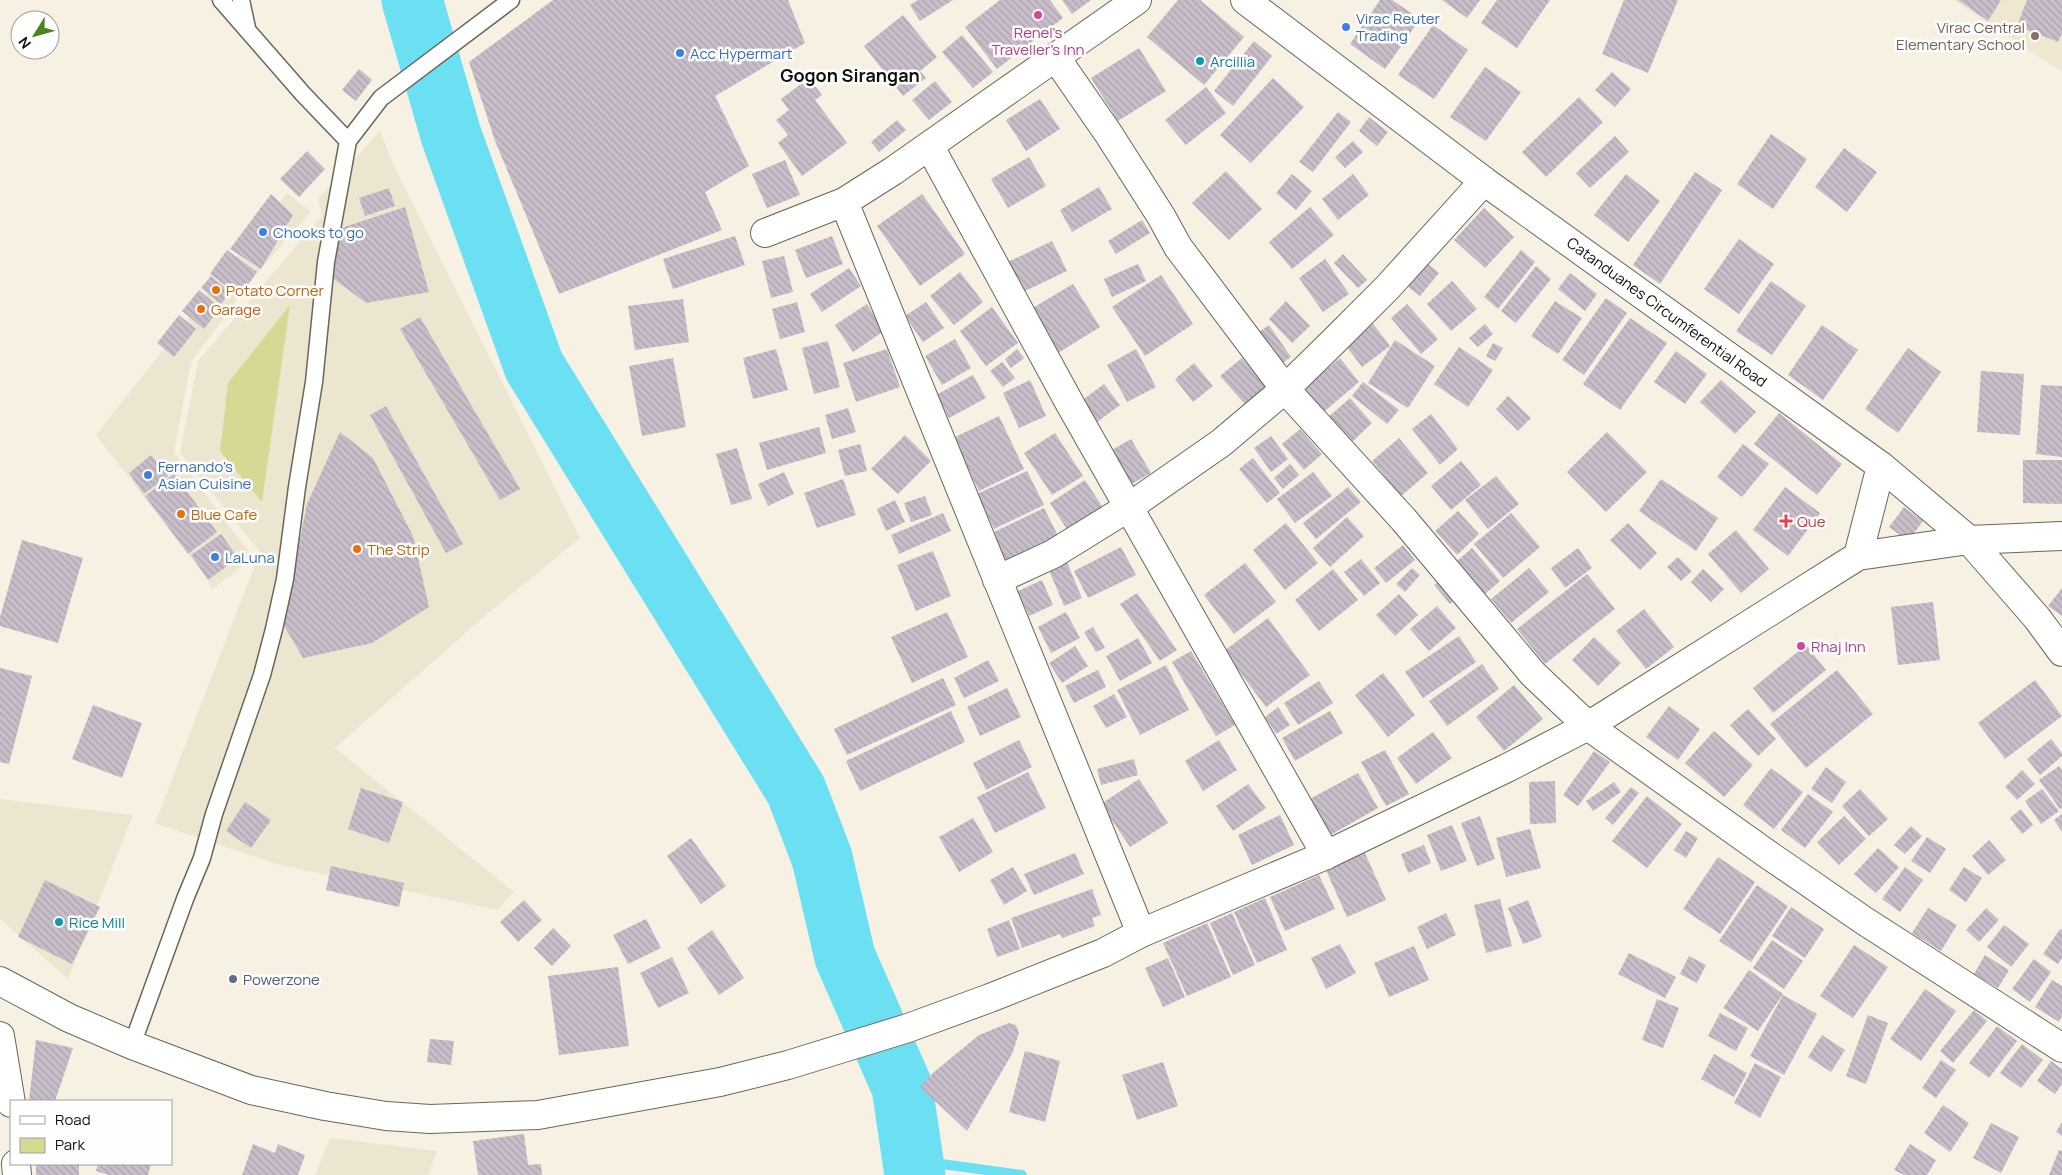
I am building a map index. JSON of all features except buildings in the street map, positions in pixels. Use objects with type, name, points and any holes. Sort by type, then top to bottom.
[{"type":"street","points":[[765,233],[844,202],[930,147],[1137,0]]},
{"type":"street","name":"Catanduanes Circumferential Road","points":[[1245,0],[1484,181],[1881,466],[1969,540],[2037,618],[2062,652]]},
{"type":"street","points":[[1056,58],[1108,133],[1178,246],[1285,389],[1404,520],[1533,674],[1588,726],[1863,920],[2062,1048]]},
{"type":"street","points":[[930,147],[1005,287],[1326,855]]},
{"type":"street","points":[[997,580],[1053,554],[1129,507],[1221,443],[1285,389],[1387,288],[1484,181]]},
{"type":"street","points":[[844,202],[1140,933]]},
{"type":"street","points":[[1858,556],[1881,466]]},
{"type":"street","points":[[0,981],[70,1018],[132,1045],[251,1090],[324,1106],[386,1116],[430,1119],[538,1115],[720,1082],[788,1065],[908,1028],[1047,976],[1103,953],[1140,933],[1326,855],[1507,768],[1588,726],[1858,556],[1969,540],[2062,536]]},
{"type":"street","points":[[0,1036],[11,1100]]},
{"type":"lane","points":[[221,0],[303,94],[348,141]]},
{"type":"lane","points":[[241,0],[247,30]]},
{"type":"lane","points":[[132,1045],[185,899],[202,858],[214,814],[262,675],[274,629],[285,579],[316,363],[326,262],[348,141],[381,98],[511,0]]},
{"type":"shaded area","name":"Virac Central Elementary School","points":[[1953,0],[2062,0],[2062,72]]},
{"type":"shaded area","points":[[380,131],[394,166],[580,538],[486,615],[335,748],[514,892],[497,910],[280,865],[155,823],[260,552],[180,453],[198,361],[322,216],[318,199]]},
{"type":"shaded area","points":[[287,193],[311,212],[257,273],[191,362],[174,452],[253,558],[212,589],[208,580],[96,435]]},
{"type":"shaded area","points":[[0,799],[133,815],[68,979],[0,919]]},
{"type":"shaded area","points":[[330,1138],[437,1151],[428,1175],[315,1175]]},
{"type":"green space","points":[[290,305],[262,502],[220,451],[228,383]]},
{"type":"waterway","points":[[412,0],[451,135],[534,366],[796,790],[822,858],[845,957],[902,1087],[915,1175]]},
{"type":"waterway","points":[[913,1160],[1022,1175]]},
{"type":"place","name":"Renel's Traveller's Inn","points":[[1038,15]]},
{"type":"place","name":"Virac Reuter Trading","points":[[1346,27]]},
{"type":"place","name":"Virac Central Elementary School","points":[[2035,36]]},
{"type":"place","name":"Acc Hypermart","points":[[680,53]]},
{"type":"place","name":"Arcillia","points":[[1200,61]]},
{"type":"place","name":"Chooks to go","points":[[263,232]]},
{"type":"place","name":"Potato Corner","points":[[216,290]]},
{"type":"place","name":"Garage","points":[[201,309]]},
{"type":"place","name":"Fernando's Asian Cuisine","points":[[148,475]]},
{"type":"place","name":"Blue Cafe","points":[[181,514]]},
{"type":"place","name":"Que","points":[[1786,521]]},
{"type":"place","name":"The Strip","points":[[357,549]]},
{"type":"place","name":"LaLuna","points":[[215,557]]},
{"type":"place","name":"Rhaj Inn","points":[[1801,646]]},
{"type":"place","name":"Rice Mill","points":[[59,922]]},
{"type":"place","name":"Powerzone","points":[[233,979]]},
{"type":"district","name":"Gogon Sirangan","points":[[850,75]]}]
